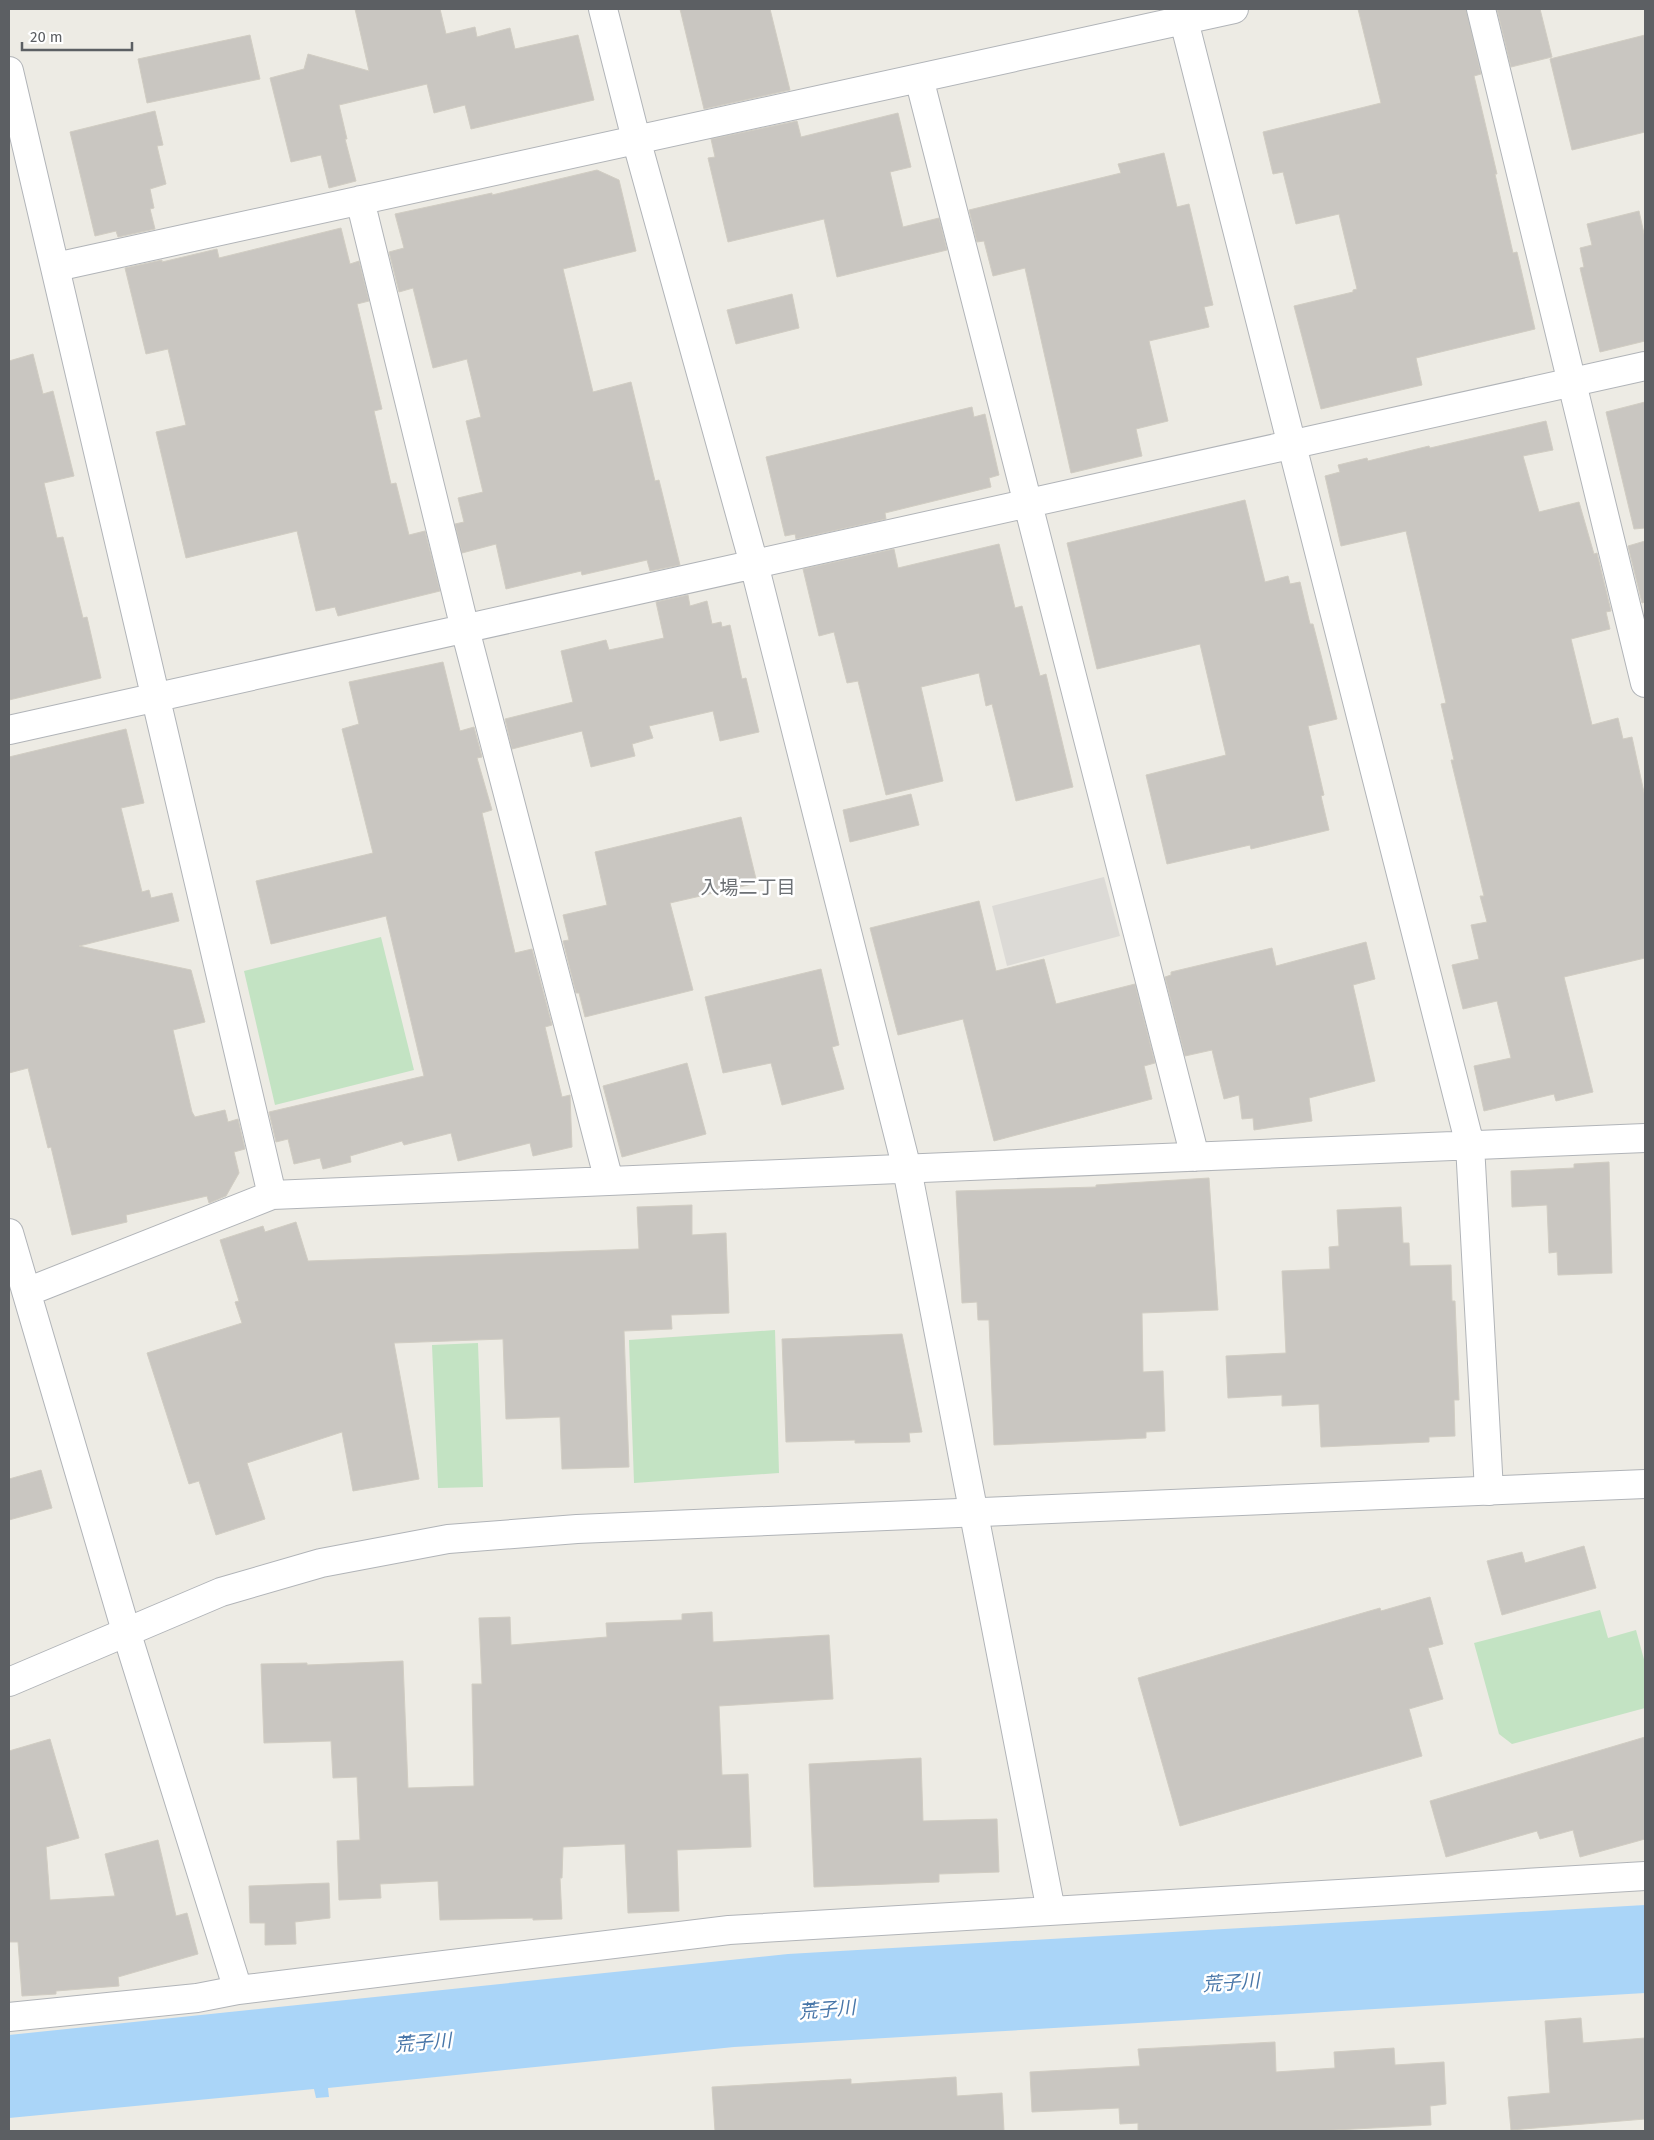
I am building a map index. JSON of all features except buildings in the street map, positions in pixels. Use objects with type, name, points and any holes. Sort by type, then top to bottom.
[{"type":"street","points":[[603,9],[636,139],[754,564],[907,1169],[1051,1911]]},
{"type":"street","points":[[56,267],[919,78],[1183,14],[1234,9]]},
{"type":"street","points":[[1482,9],[1645,683]]},
{"type":"street","points":[[1183,14],[1470,1145],[1489,1491]]},
{"type":"street","points":[[9,71],[272,1195]]},
{"type":"street","points":[[919,78],[1195,1157]]},
{"type":"street","points":[[360,200],[465,629],[610,1181]]},
{"type":"street","points":[[9,730],[1645,366]]},
{"type":"street","points":[[27,1292],[272,1195],[1645,1138]]},
{"type":"street","points":[[9,1233],[126,1631],[238,1990]]},
{"type":"street","points":[[9,1682],[221,1592],[321,1563],[448,1539],[587,1529],[1645,1484]]},
{"type":"street","points":[[9,2017],[197,1998],[238,1990],[729,1930],[1645,1876]]},
{"type":"shaded area","points":[[1104,877],[1120,936],[1007,966],[992,906]]},
{"type":"green space","points":[[381,937],[414,1070],[275,1105],[244,971]]},
{"type":"green space","points":[[775,1330],[779,1473],[634,1483],[629,1340]]},
{"type":"green space","points":[[478,1343],[483,1487],[438,1488],[432,1345]]},
{"type":"green space","points":[[1600,1610],[1608,1638],[1636,1630],[1645,1663],[1645,1708],[1512,1744],[1499,1734],[1474,1643]]},
{"type":"water","name":"荒子川","points":[[1645,1905],[1645,1993],[734,2047],[328,2088],[329,2097],[316,2098],[314,2089],[9,2118],[9,2035],[788,1954]]},
{"type":"district","name":"入場二丁目","points":[[748,887]]}]
